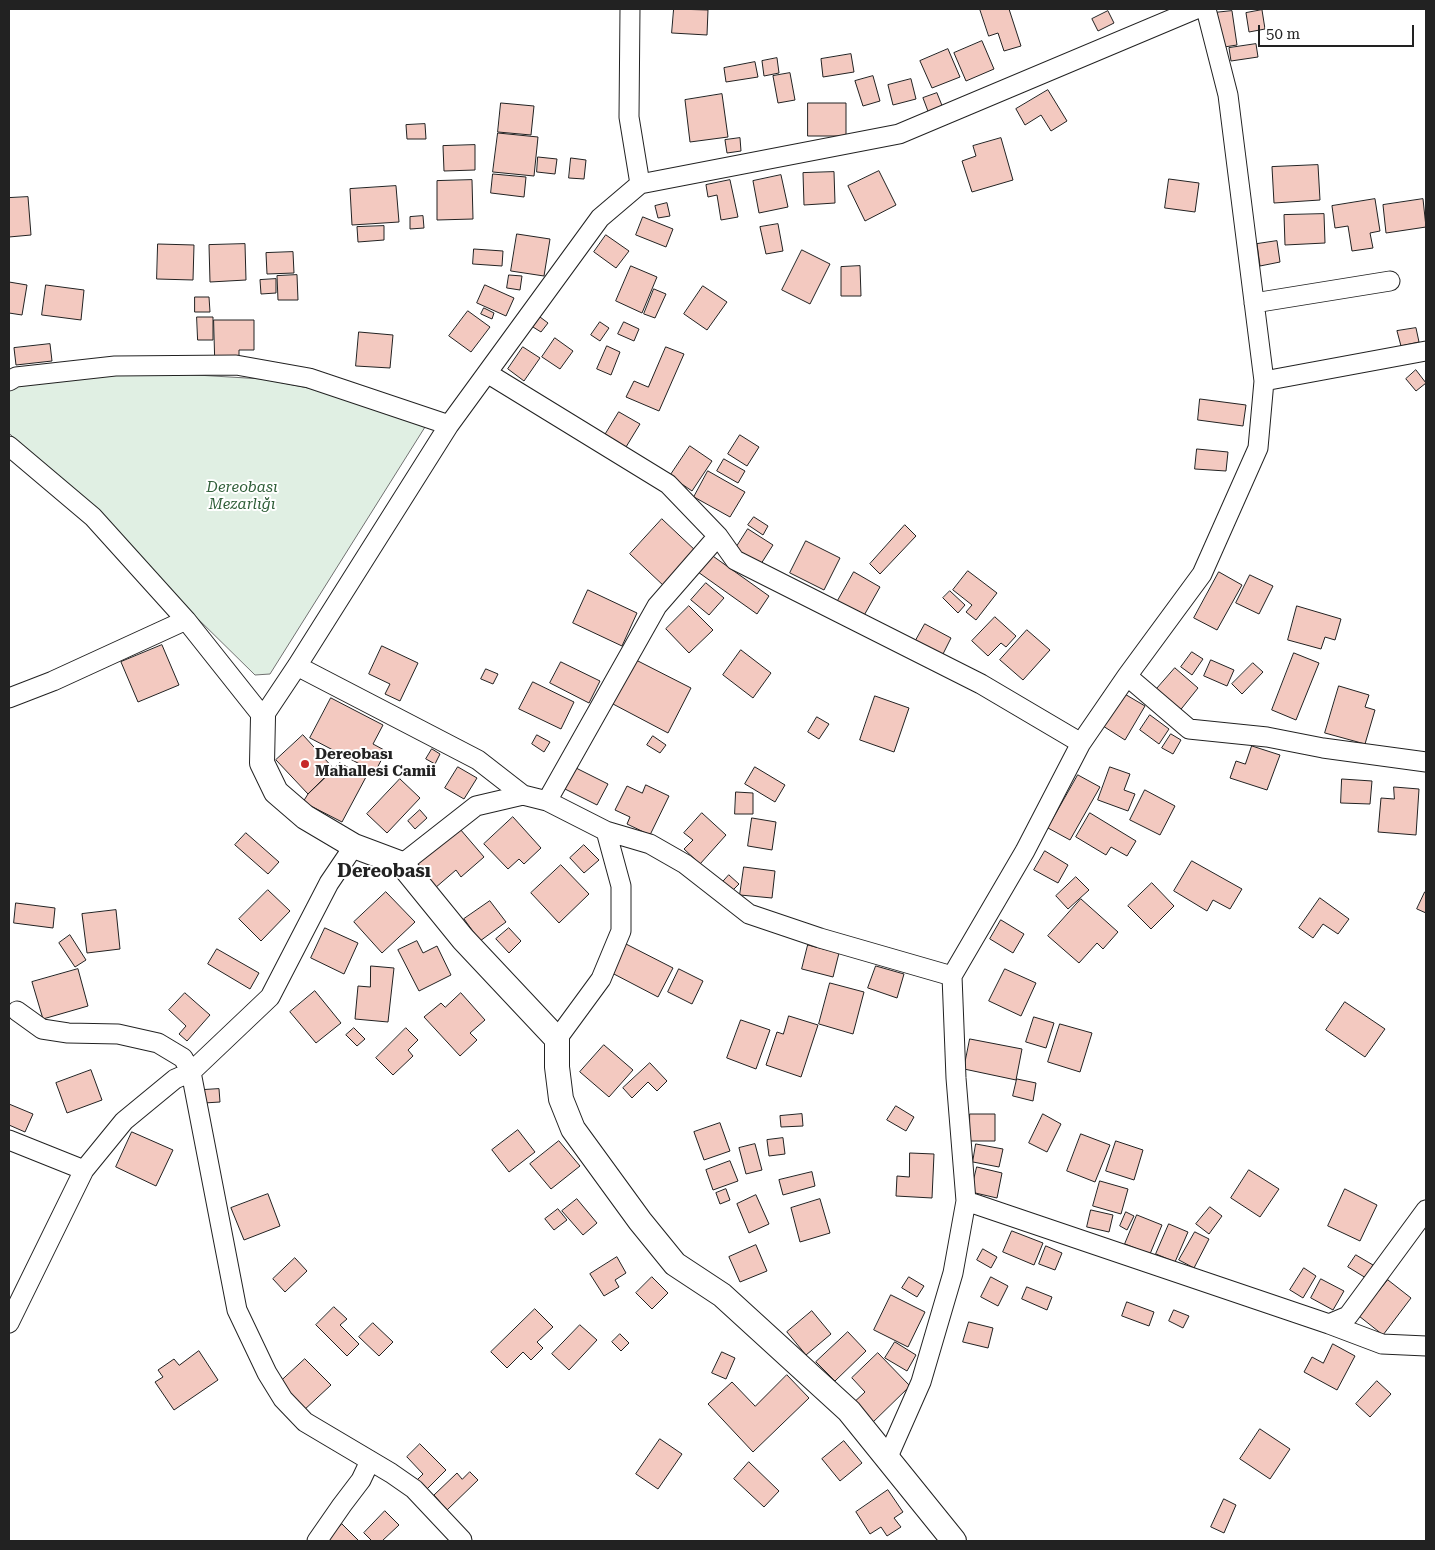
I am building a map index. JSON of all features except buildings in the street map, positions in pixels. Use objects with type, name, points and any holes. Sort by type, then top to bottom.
[{"type":"street","points":[[630,9],[629,117],[640,184]]},
{"type":"street","points":[[557,1039],[463,939],[402,864],[354,846],[305,817],[276,792],[262,763],[263,717],[449,426],[600,218],[640,184],[899,134],[1196,9]]},
{"type":"street","points":[[886,1459],[920,1382],[953,1273],[966,1201],[956,1078],[952,976],[1025,851],[1081,744],[1127,676],[1202,574],[1258,448],[1264,381],[1228,95],[1206,9]]},
{"type":"street","points":[[1254,303],[1390,281]]},
{"type":"street","points":[[1264,381],[1426,351]]},
{"type":"street","points":[[9,380],[16,377],[115,366],[236,366],[309,378],[449,426]]},
{"type":"street","points":[[487,373],[668,484],[718,536],[736,560],[981,684],[1081,744]]},
{"type":"street","points":[[9,446],[93,517],[186,620],[263,717]]},
{"type":"street","points":[[547,801],[657,606],[718,536]]},
{"type":"street","points":[[9,698],[53,681],[186,620]]},
{"type":"street","points":[[297,666],[478,760],[523,795],[547,801],[606,831],[650,844],[685,864],[749,914],[820,938],[952,976]]},
{"type":"street","points":[[1127,676],[1189,729],[1267,737],[1323,748],[1426,762]]},
{"type":"street","points":[[402,864],[476,806],[523,795]]},
{"type":"street","points":[[606,831],[620,886],[621,931],[601,979],[557,1039],[557,1066],[561,1099],[573,1129],[640,1221],[675,1264],[722,1295],[849,1411],[946,1538]]},
{"type":"street","points":[[9,1323],[84,1170],[124,1121],[175,1079],[191,1072],[270,997],[329,883],[354,846]]},
{"type":"street","points":[[17,1011],[42,1029],[68,1033],[118,1034],[158,1043],[183,1058],[191,1072],[237,1310],[267,1373],[283,1399],[305,1422],[414,1489],[462,1540]]},
{"type":"street","points":[[9,1140],[84,1170]]},
{"type":"street","points":[[966,1201],[1330,1324],[1382,1344],[1426,1346]]},
{"type":"street","points":[[1330,1324],[1348,1316],[1426,1210]]},
{"type":"street","points":[[317,1541],[361,1480],[370,1461]]},
{"type":"green space","name":"Dereobası Mezarlığı","points":[[163,373],[263,379],[329,392],[425,427],[270,674],[255,675],[9,433],[9,388],[30,383],[94,374]]},
{"type":"place","name":"Dereobası Mahallesi Camii","points":[[305,764]]},
{"type":"district","name":"Dereobası","points":[[384,872]]}]
